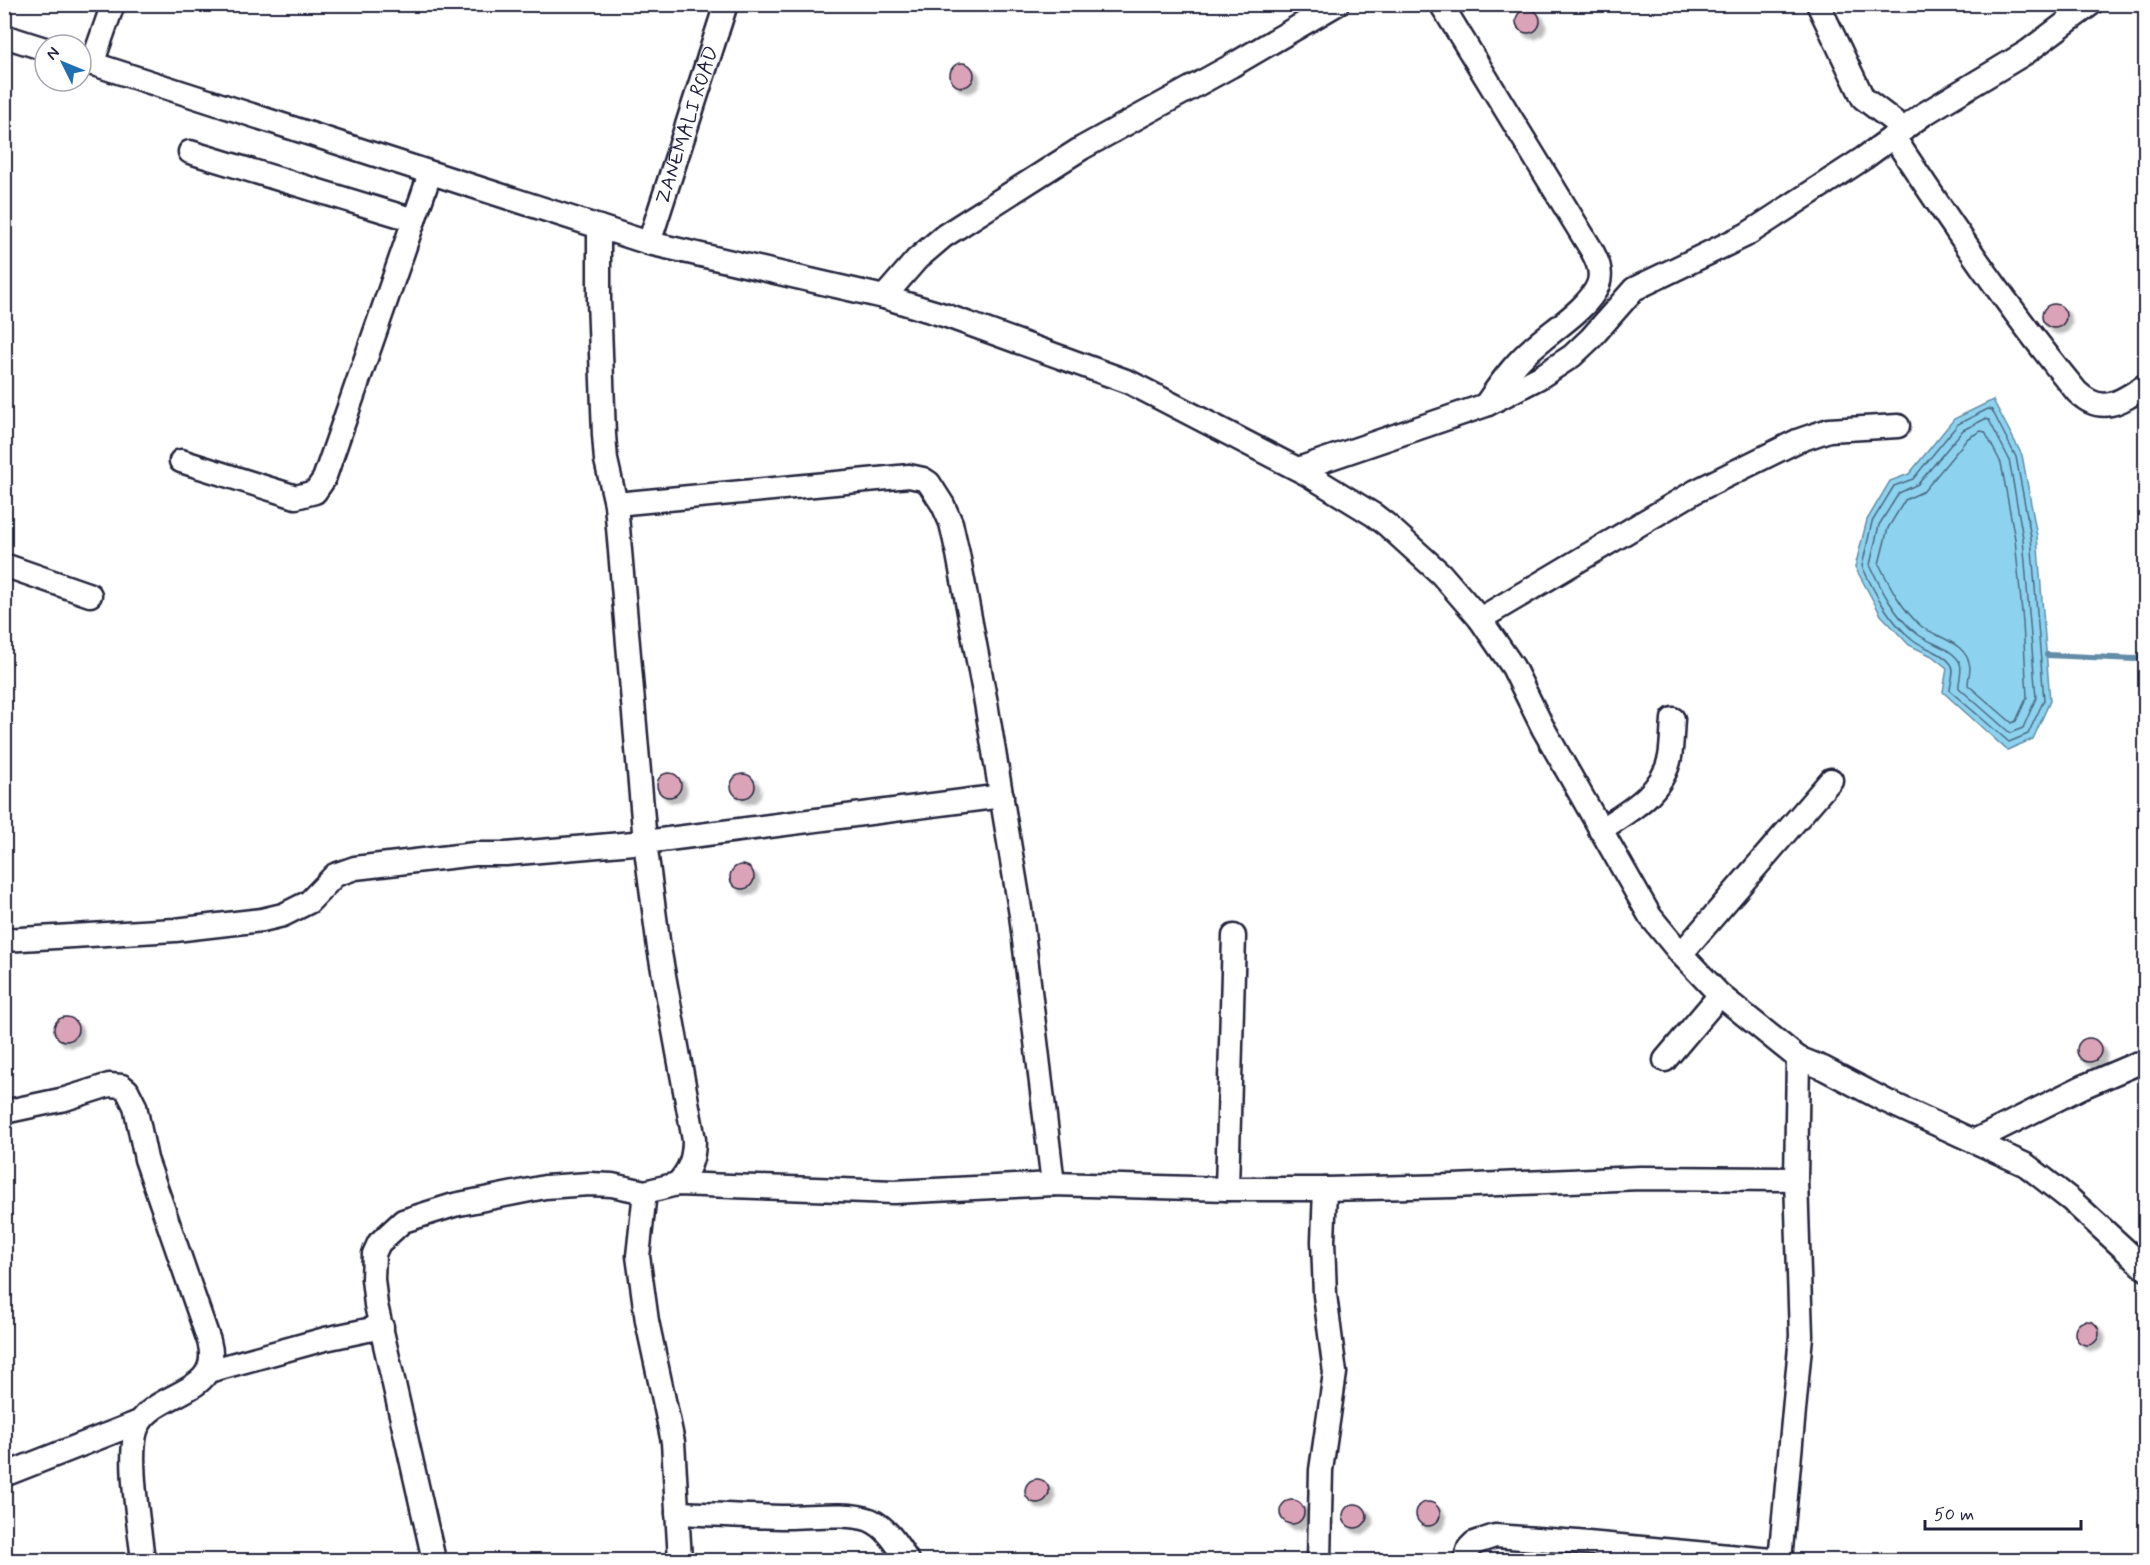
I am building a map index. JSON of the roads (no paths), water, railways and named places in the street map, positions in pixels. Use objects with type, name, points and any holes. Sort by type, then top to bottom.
[{"type":"street","points":[[93,49],[113,4]]},
{"type":"street","name":"ZANEMALI ROAD","points":[[649,243],[726,4]]},
{"type":"street","points":[[884,297],[917,259],[954,231],[1082,148],[1231,66],[1337,4]]},
{"type":"street","points":[[1441,4],[1591,249],[1600,274],[1598,285],[1589,299],[1513,366],[1486,405]]},
{"type":"street","points":[[1818,4],[1863,98],[1899,133],[1972,255],[2077,392],[2086,401],[2095,405],[2108,405],[2129,397],[2145,385]]},
{"type":"street","points":[[1298,469],[1486,405],[1563,364],[1591,338],[1634,289],[1746,235],[1864,158],[1924,114],[2026,52],[2091,4]]},
{"type":"street","points":[[4,36],[33,45]]},
{"type":"street","points":[[93,64],[649,243],[884,297],[1026,343],[1129,382],[1298,469],[1387,525],[1441,574],[1480,619],[1513,667],[1543,729],[1650,916],[1681,954],[1720,995],[1798,1058],[2026,1165],[2071,1200],[2145,1269]]},
{"type":"street","points":[[190,152],[414,220]]},
{"type":"street","points":[[181,461],[296,497],[315,492],[324,479],[430,174]]},
{"type":"street","points":[[599,226],[601,399],[606,460],[616,504],[645,842],[659,948],[694,1140],[692,1162],[686,1174],[677,1184]]},
{"type":"street","points":[[1480,619],[1696,491],[1797,441],[1829,430],[1898,426]]},
{"type":"street","points":[[616,504],[909,476],[929,483],[943,504],[951,523],[958,554],[1022,915],[1053,1184]]},
{"type":"street","points":[[4,565],[90,595]]},
{"type":"street","points":[[1599,830],[1634,808],[1658,786],[1670,759],[1673,719]]},
{"type":"street","points":[[1681,954],[1831,780]]},
{"type":"street","points":[[4,940],[223,926],[283,915],[309,902],[335,875],[356,868],[475,854],[506,854],[645,842],[1002,796]]},
{"type":"street","points":[[1227,1189],[1234,936]]},
{"type":"street","points":[[1665,1060],[1720,995]]},
{"type":"street","points":[[1780,1560],[1801,1336],[1796,1179],[1798,1058]]},
{"type":"street","points":[[1974,1142],[2082,1087],[2136,1064],[2145,1063]]},
{"type":"street","points":[[4,1112],[65,1100],[109,1084],[122,1086],[130,1095],[135,1106],[146,1159],[209,1341],[213,1357],[205,1377],[150,1410],[140,1422],[134,1436],[133,1451],[143,1560]]},
{"type":"street","points":[[434,1560],[376,1305],[373,1279],[374,1254],[379,1244],[403,1221],[454,1204],[545,1186],[589,1184],[612,1185],[645,1192],[677,1184],[894,1192],[1053,1184],[1227,1189],[1325,1189],[1640,1179],[1796,1179]]},
{"type":"street","points":[[1319,1560],[1321,1470],[1335,1373],[1325,1295],[1323,1241],[1325,1189]]},
{"type":"street","points":[[645,1192],[639,1231],[639,1273],[673,1442],[680,1560]]},
{"type":"street","points":[[209,1371],[325,1339],[382,1327]]},
{"type":"street","points":[[4,1475],[140,1422]]},
{"type":"street","points":[[677,1513],[868,1519],[895,1541],[906,1560]]},
{"type":"street","points":[[1465,1560],[1469,1548],[1474,1543],[1483,1538],[1495,1536],[1772,1560]]},
{"type":"water","points":[[1993,400],[2022,455],[2037,536],[2050,701],[2033,739],[2007,750],[1943,692],[1947,668],[1932,656],[1909,645],[1881,615],[1855,567],[1867,520],[1890,481],[1909,474],[1954,419]]},
{"type":"waterway","points":[[2047,655],[2135,659],[2146,653]]}]
